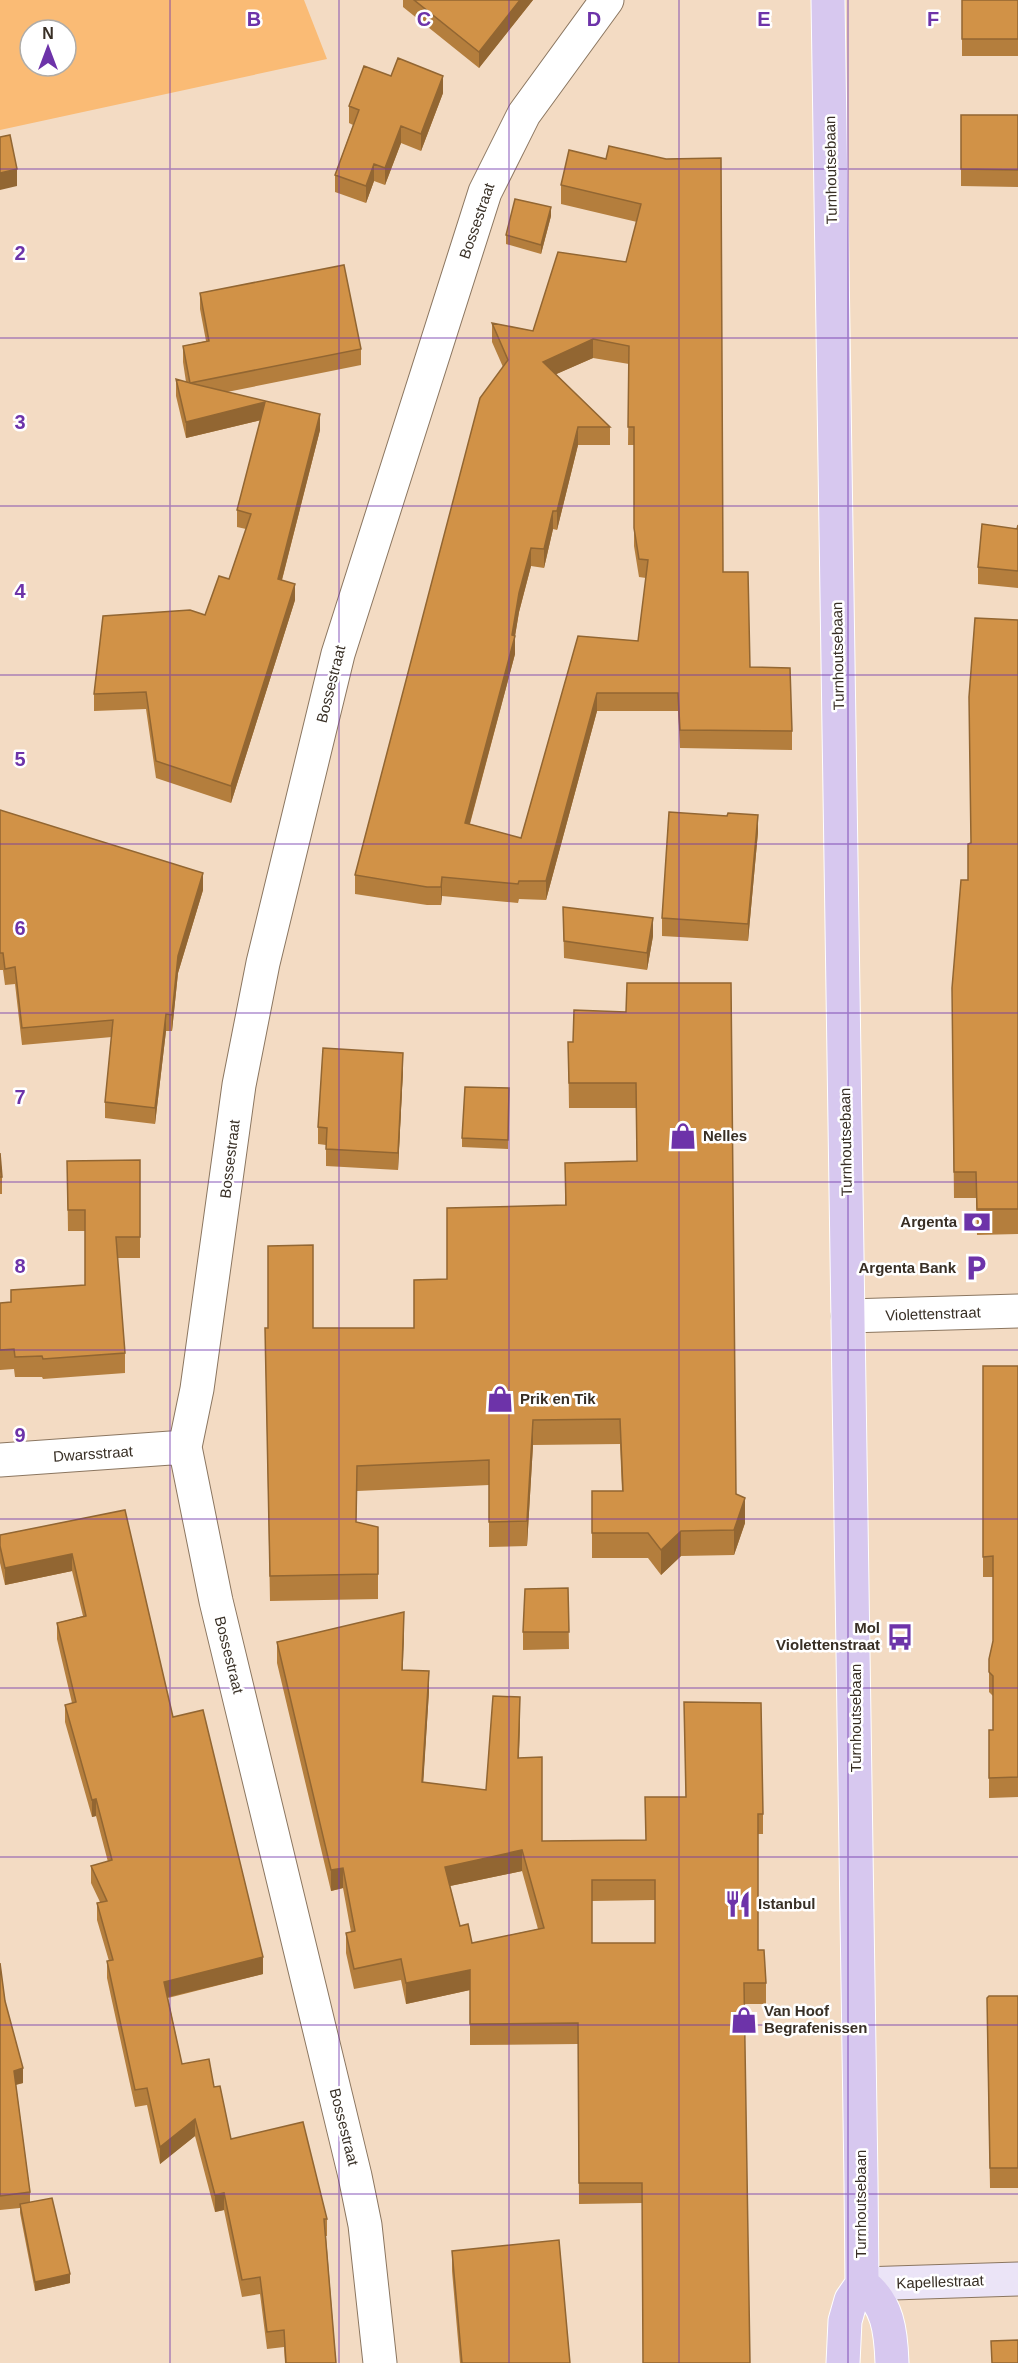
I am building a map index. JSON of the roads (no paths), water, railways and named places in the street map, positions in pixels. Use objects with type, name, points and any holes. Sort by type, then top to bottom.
[{"type":"main road","name":"Turnhoutsebaan","points":[[828,0],[848,1316],[856,1677],[862,2284],[851,2300],[845,2321],[843,2363]]},
{"type":"main road","points":[[862,2284],[874,2293],[887,2318],[891,2336],[892,2363]]},
{"type":"street","name":"Bossestraat","points":[[380,2363],[365,2225],[355,2176],[216,1601],[185,1447],[198,1389],[239,1085],[263,963],[338,654],[485,192],[524,114],[607,0]]},
{"type":"street","name":"Violettenstraat","points":[[848,1316],[1018,1311]]},
{"type":"street","name":"Dwarsstraat","points":[[0,1460],[185,1447]]},
{"type":"street","name":"Kapellestraat","points":[[862,2284],[1018,2279]]},
{"type":"place","name":"Nelles","points":[[683,1136]]},
{"type":"place","name":"Argenta","points":[[977,1222]]},
{"type":"place","name":"Argenta Bank","points":[[976,1268]]},
{"type":"place","name":"Prik en Tik","points":[[500,1399]]},
{"type":"place","name":"Mol Violettenstraat","points":[[900,1637]]},
{"type":"place","name":"Istanbul","points":[[738,1904]]},
{"type":"place","name":"Van Hoof Begrafenissen","points":[[744,2020]]}]
